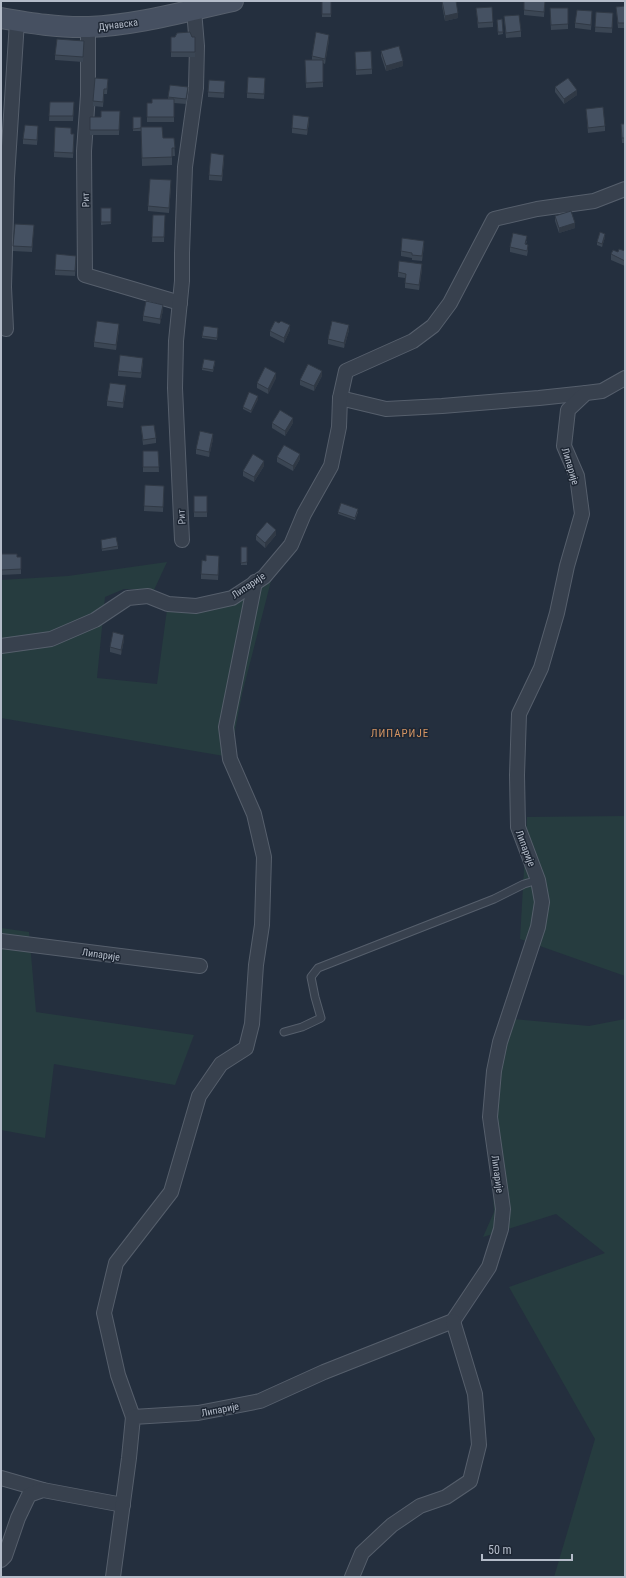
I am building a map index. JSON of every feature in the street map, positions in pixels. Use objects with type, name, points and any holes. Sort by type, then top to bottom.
[{"type":"main road","name":"Дунавска","points":[[9,19],[66,27],[88,27],[120,24],[233,1]]},
{"type":"street","name":"Рит","points":[[182,540],[174,388],[176,341],[182,281],[186,167],[196,88],[197,46],[194,10]]},
{"type":"street","points":[[6,329],[4,287],[8,178],[9,19]]},
{"type":"street","name":"Рит","points":[[88,27],[88,95],[84,151],[85,275],[180,302]]},
{"type":"street","name":"Липарије","points":[[1,646],[51,639],[95,620],[128,598],[148,596],[168,604],[196,606],[232,598],[264,576],[291,545],[304,514],[331,466],[339,427],[340,398],[346,371],[413,341],[434,326],[450,304],[494,219],[538,209],[594,201],[625,189]]},
{"type":"street","points":[[340,398],[386,409],[442,406],[524,400],[602,391],[625,378]]},
{"type":"street","name":"Липарије","points":[[133,1417],[198,1413],[260,1401],[324,1372],[453,1321],[489,1267],[502,1229],[503,1209],[490,1117],[494,1070],[500,1042],[538,927],[542,902],[538,880],[518,826],[517,775],[519,714],[541,668],[558,613],[567,566],[582,514],[577,476],[564,446],[568,410],[586,392]]},
{"type":"street","points":[[113,1577],[133,1417],[118,1375],[104,1313],[116,1264],[171,1192],[199,1096],[221,1064],[246,1048],[252,1024],[256,965],[262,925],[264,857],[254,814],[230,759],[226,727],[255,582]]},
{"type":"street","name":"Липарије","points":[[1,941],[200,966]]},
{"type":"street","points":[[352,1577],[362,1553],[392,1525],[420,1506],[446,1497],[470,1481],[479,1445],[475,1394],[453,1321]]},
{"type":"street","points":[[1,1478],[43,1490],[123,1505]]},
{"type":"street","points":[[1,1560],[5,1556],[18,1518],[29,1495],[43,1490]]},
{"type":"lane","points":[[284,1032],[302,1027],[321,1018],[311,977],[318,968],[494,899],[524,884],[538,880]]},
{"type":"green space","points":[[167,562],[154,590],[124,589],[105,597],[97,678],[157,684],[168,602],[183,602],[271,581],[242,694],[230,757],[1,718],[1,580],[68,576]]},
{"type":"green space","points":[[625,816],[625,976],[520,939],[527,817]]},
{"type":"green space","points":[[1,928],[29,932],[36,1012],[194,1035],[175,1085],[54,1064],[45,1138],[1,1130]]},
{"type":"green space","points":[[504,1018],[589,1026],[625,1019],[625,1577],[554,1577],[595,1439],[509,1287],[605,1253],[556,1214],[483,1237],[494,1212],[493,1191],[483,1120],[491,1061]]},
{"type":"building","points":[[322,1],[331,1],[331,14],[322,14]]},
{"type":"building","points":[[442,1],[456,1],[458,13],[445,16]]},
{"type":"building","points":[[524,1],[545,1],[544,12],[524,10]]},
{"type":"building","points":[[625,6],[625,23],[618,23],[616,7]]},
{"type":"building","points":[[492,7],[493,22],[478,23],[476,8]]},
{"type":"building","points":[[550,8],[568,8],[568,24],[551,25]]},
{"type":"building","points":[[577,10],[592,11],[591,25],[575,23]]},
{"type":"building","points":[[596,12],[613,13],[612,28],[595,27]]},
{"type":"building","points":[[519,15],[521,31],[506,33],[504,16]]},
{"type":"building","points":[[502,19],[503,32],[498,32],[497,20]]},
{"type":"building","points":[[190,32],[192,37],[195,37],[195,52],[171,52],[171,37],[175,37],[177,33]]},
{"type":"building","points":[[316,32],[329,35],[325,59],[312,56]]},
{"type":"building","points":[[57,39],[84,41],[83,57],[55,55]]},
{"type":"building","points":[[399,46],[403,61],[386,66],[381,51]]},
{"type":"building","points":[[371,51],[372,69],[356,70],[355,52]]},
{"type":"building","points":[[305,60],[323,60],[323,82],[306,83]]},
{"type":"building","points":[[248,77],[265,78],[264,94],[247,93]]},
{"type":"building","points":[[95,78],[108,79],[107,89],[104,89],[103,102],[93,101]]},
{"type":"building","points":[[568,78],[577,90],[564,99],[555,87]]},
{"type":"building","points":[[209,80],[225,81],[224,93],[208,92]]},
{"type":"building","points":[[170,85],[188,87],[186,99],[168,97]]},
{"type":"building","points":[[152,99],[174,99],[174,117],[147,117],[147,103],[152,103]]},
{"type":"building","points":[[50,102],[74,102],[73,116],[49,116]]},
{"type":"building","points":[[603,107],[605,126],[588,128],[586,109]]},
{"type":"building","points":[[101,111],[120,111],[119,130],[90,130],[90,117],[101,117]]},
{"type":"building","points":[[293,115],[309,117],[307,130],[292,128]]},
{"type":"building","points":[[133,117],[141,117],[141,128],[133,129]]},
{"type":"building","points":[[621,124],[625,124],[625,138],[622,138]]},
{"type":"building","points":[[25,125],[38,126],[37,140],[23,139]]},
{"type":"building","points":[[55,127],[71,128],[71,134],[74,134],[73,153],[54,152]]},
{"type":"building","points":[[141,127],[162,127],[163,138],[174,138],[175,148],[172,148],[172,157],[142,158]]},
{"type":"building","points":[[211,153],[224,155],[222,176],[209,175]]},
{"type":"building","points":[[150,179],[171,180],[169,208],[148,206]]},
{"type":"building","points":[[101,208],[111,208],[111,222],[101,222]]},
{"type":"building","points":[[571,211],[575,223],[559,228],[555,216]]},
{"type":"building","points":[[153,215],[165,215],[164,237],[152,237]]},
{"type":"building","points":[[15,224],[34,225],[32,247],[13,246]]},
{"type":"building","points":[[600,232],[605,234],[602,244],[597,242]]},
{"type":"building","points":[[513,233],[527,236],[525,244],[528,245],[527,251],[510,247]]},
{"type":"building","points":[[402,238],[424,241],[422,256],[412,255],[412,253],[401,251]]},
{"type":"building","points":[[619,249],[625,251],[625,261],[611,254],[613,250],[618,252]]},
{"type":"building","points":[[56,254],[76,256],[75,271],[55,270]]},
{"type":"building","points":[[399,261],[422,264],[419,285],[405,283],[406,274],[398,272]]},
{"type":"building","points":[[146,301],[163,305],[160,319],[143,316]]},
{"type":"building","points":[[97,321],[119,324],[116,345],[94,342]]},
{"type":"building","points":[[275,321],[279,323],[281,321],[290,325],[284,338],[270,331]]},
{"type":"building","points":[[332,321],[349,325],[344,343],[328,339]]},
{"type":"building","points":[[204,326],[218,328],[217,338],[202,336]]},
{"type":"building","points":[[120,355],[143,358],[141,373],[118,371]]},
{"type":"building","points":[[204,359],[215,361],[213,370],[202,368]]},
{"type":"building","points":[[308,364],[322,371],[314,386],[300,380]]},
{"type":"building","points":[[265,367],[276,373],[268,389],[257,383]]},
{"type":"building","points":[[110,383],[126,385],[123,403],[107,401]]},
{"type":"building","points":[[249,392],[258,396],[251,411],[243,407]]},
{"type":"building","points":[[280,410],[293,418],[285,431],[272,423]]},
{"type":"building","points":[[154,425],[156,438],[143,440],[141,426]]},
{"type":"building","points":[[200,431],[213,434],[209,452],[196,449]]},
{"type":"building","points":[[284,445],[300,454],[293,466],[277,457]]},
{"type":"building","points":[[143,451],[158,451],[159,467],[143,467]]},
{"type":"building","points":[[253,454],[264,461],[254,477],[243,471]]},
{"type":"building","points":[[145,485],[164,486],[163,507],[144,506]]},
{"type":"building","points":[[194,496],[207,496],[207,512],[194,512]]},
{"type":"building","points":[[341,503],[358,509],[355,518],[338,512]]},
{"type":"building","points":[[267,522],[276,530],[265,543],[256,535]]},
{"type":"building","points":[[116,537],[118,546],[102,549],[101,540]]},
{"type":"building","points":[[241,547],[247,547],[247,562],[241,563]]},
{"type":"building","points":[[1,554],[17,554],[17,557],[21,557],[21,569],[1,570]]},
{"type":"building","points":[[206,555],[219,556],[218,575],[201,574],[202,560],[206,561]]},
{"type":"building","points":[[113,632],[124,635],[121,650],[110,647]]},
{"type":"district","name":"ЛИПАРИЈЕ","points":[[400,733]]}]
